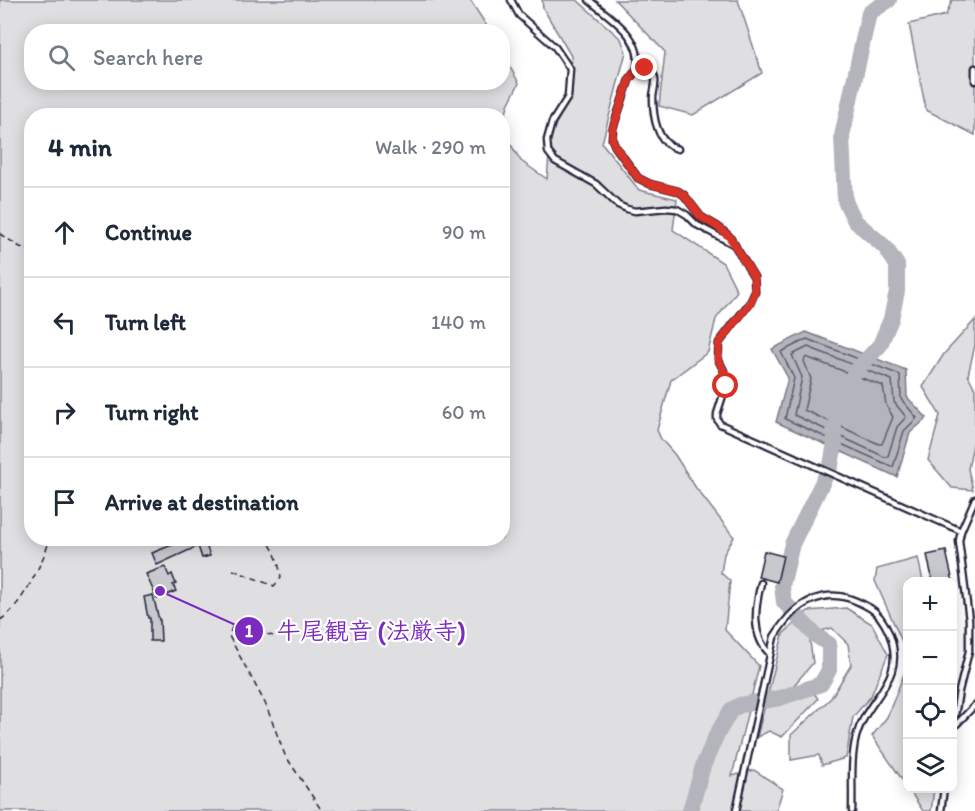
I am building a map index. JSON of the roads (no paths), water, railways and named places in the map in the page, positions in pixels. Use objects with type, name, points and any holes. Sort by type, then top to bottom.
[{"type":"lane","points":[[511,0],[519,15],[555,47],[570,69],[568,97],[552,122],[547,140],[548,152],[555,161],[596,184],[618,205],[627,209],[677,209],[697,225],[735,245]]},
{"type":"lane","points":[[589,0],[632,36],[639,60],[637,69],[629,80],[613,128],[612,139],[615,146],[638,178],[684,195],[701,217],[729,236],[754,277],[755,292],[751,302],[719,343],[718,359],[724,371],[726,386],[717,414],[720,424],[961,531]]},
{"type":"lane","points":[[637,69],[645,68],[655,78],[653,99],[660,135],[671,148],[678,149]]},
{"type":"lane","points":[[975,68],[975,81]]},
{"type":"lane","points":[[957,705],[969,651],[969,620],[959,541],[975,499]]},
{"type":"lane","points":[[761,583],[756,604],[758,639],[770,654]]},
{"type":"lane","points":[[736,811],[774,637],[784,621],[811,599],[844,596],[874,610],[886,626],[893,645],[895,660],[889,680],[863,720],[853,752],[852,811]]},
{"type":"lane","points":[[957,724],[975,705]]},
{"type":"lane","points":[[941,811],[944,793]]},
{"type":"water","points":[[806,332],[906,370],[907,397],[927,418],[910,433],[897,477],[776,422],[788,378],[772,349]]},
{"type":"waterway","points":[[854,373],[880,345],[891,319],[897,291],[897,265],[885,247],[855,221],[845,201],[842,136],[869,13],[889,0]]},
{"type":"waterway","points":[[690,811],[703,766],[731,710],[740,705],[780,698],[821,684],[829,670],[829,644],[815,635],[784,602],[782,586],[792,544],[831,465],[835,443],[834,427]]},
{"type":"place","name":"牛尾観音 (法厳寺)","points":[[160,591]]}]
